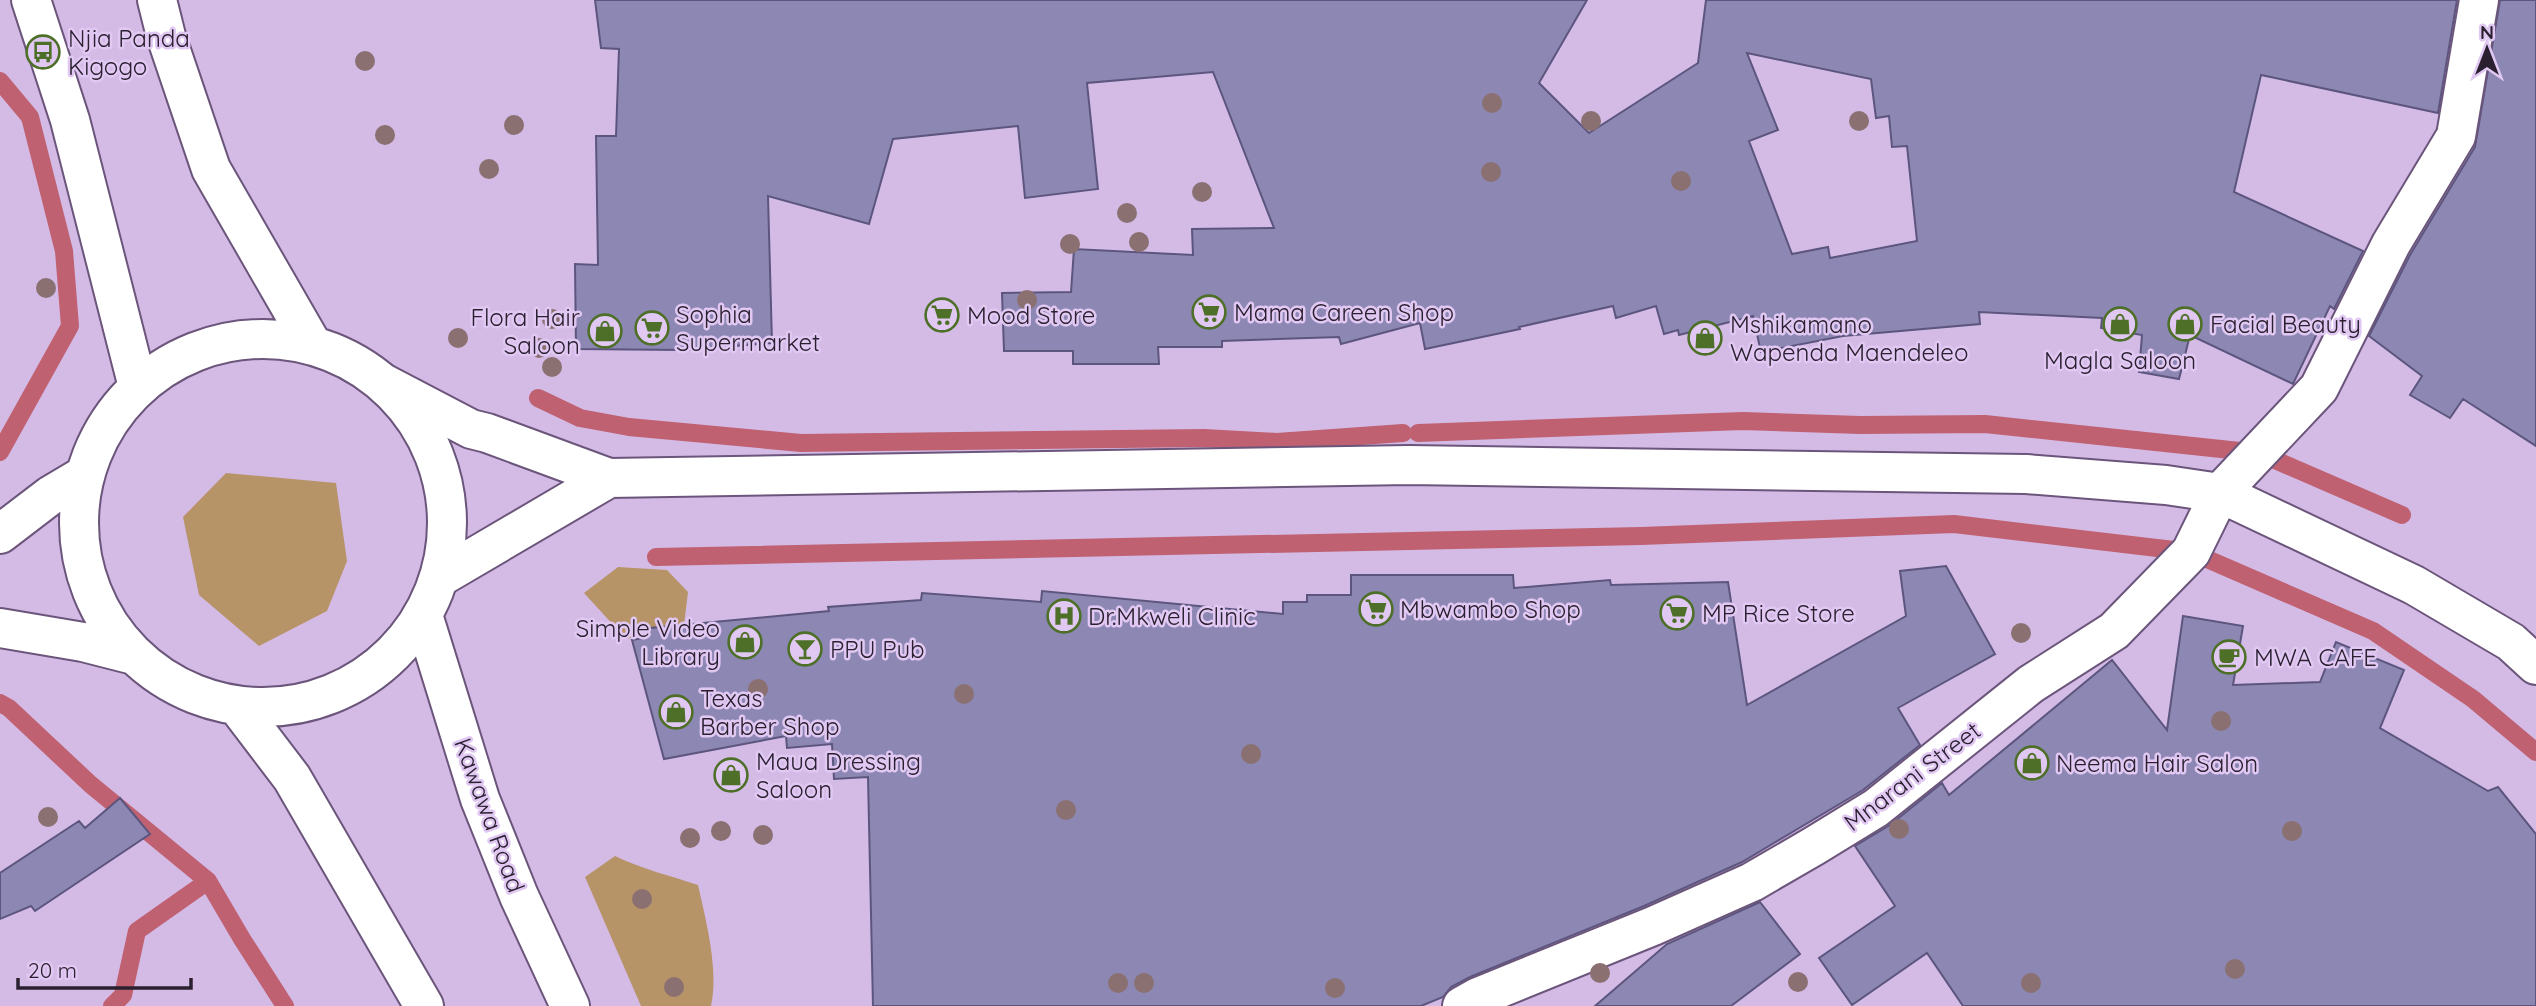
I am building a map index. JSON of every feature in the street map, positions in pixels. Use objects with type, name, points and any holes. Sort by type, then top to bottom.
[{"type":"street","points":[[31,0],[70,120],[138,387]]},
{"type":"street","points":[[158,0],[166,36],[211,169],[313,346]]},
{"type":"street","name":"Mnarani Street","points":[[1462,1006],[1478,997],[1604,948],[1752,881],[1876,808],[2031,684],[2114,631],[2191,552],[2220,493],[2319,388],[2391,244],[2456,136],[2479,0]]},
{"type":"street","points":[[385,384],[420,424],[442,472],[450,524],[442,576],[424,618],[376,672],[310,704],[238,707],[179,690],[130,653],[94,601],[77,540],[83,477],[99,437],[116,410],[138,387],[176,360],[220,344],[267,339],[313,346],[351,361],[385,384],[471,429],[609,478],[1450,465],[2026,474],[2166,485],[2220,493],[2414,585],[2511,642],[2536,665]]},
{"type":"street","points":[[0,534],[51,495],[83,477]]},
{"type":"street","points":[[442,576],[609,478]]},
{"type":"street","name":"Kawawa Road","points":[[424,618],[480,799],[519,896],[570,1006]]},
{"type":"street","points":[[0,628],[130,653]]},
{"type":"street","points":[[238,707],[292,778],[424,1006]]},
{"type":"shaded area","points":[[226,473],[336,483],[347,561],[327,611],[259,646],[199,595],[183,517]]},
{"type":"shaded area","points":[[618,567],[667,570],[688,592],[684,625],[626,639],[584,593]]},
{"type":"shaded area","points":[[615,856],[698,885],[713,961],[711,1006],[641,1006],[585,877]]},
{"type":"building","points":[[595,0],[1587,0],[1539,83],[1589,133],[1698,63],[1706,0],[2457,0],[2438,113],[2261,75],[2234,192],[2363,251],[2334,309],[2330,306],[2293,384],[2190,335],[2179,379],[2139,372],[2142,335],[2101,328],[2102,318],[1979,312],[1980,324],[1843,336],[1761,352],[1753,316],[1679,335],[1678,330],[1664,334],[1656,306],[1616,318],[1613,306],[1425,349],[1420,323],[1341,344],[1339,337],[1222,341],[1222,347],[1158,347],[1159,364],[1073,364],[1073,351],[1004,351],[1002,293],[1071,292],[1074,249],[1193,255],[1192,229],[1274,228],[1213,72],[1087,83],[1098,189],[1025,198],[1018,126],[893,139],[869,224],[768,196],[772,343],[682,350],[576,349],[575,264],[598,265],[596,136],[616,136],[619,49],[601,48]],"holes":[[[1747,53],[1871,79],[1876,118],[1889,116],[1892,147],[1907,146],[1917,241],[1830,258],[1828,247],[1792,254],[1749,141],[1778,130]]]},
{"type":"building","points":[[2500,0],[2536,0],[2536,446],[2463,399],[2450,418],[2410,395],[2422,376],[2369,336],[2410,255],[2475,147]]},
{"type":"building","points":[[1946,566],[1995,654],[1898,708],[1920,745],[1863,790],[1742,862],[1644,906],[1470,977],[1451,987],[1443,997],[1421,1006],[873,1006],[868,777],[834,779],[832,744],[787,748],[786,736],[664,759],[632,640],[643,638],[640,629],[829,611],[828,607],[921,600],[922,593],[1041,602],[1042,591],[1283,614],[1283,602],[1307,602],[1307,595],[1351,595],[1351,575],[1513,575],[1514,588],[1610,580],[1611,585],[1728,582],[1747,705],[1906,616],[1900,571]]},
{"type":"building","points":[[2183,616],[2243,626],[2233,685],[2320,682],[2336,642],[2404,670],[2380,728],[2488,791],[2498,787],[2536,834],[2536,1006],[1963,1006],[1927,953],[1852,1005],[1819,958],[1895,906],[1855,846],[1890,825],[1942,783],[1949,795],[2112,660],[2167,730]]},
{"type":"building","points":[[120,798],[150,834],[35,911],[31,906],[0,919],[0,873],[79,821],[85,828]]},
{"type":"building","points":[[1760,902],[1800,954],[1731,1006],[1595,1006],[1667,944]]},
{"type":"waterway","points":[[0,81],[30,117],[64,251],[70,326],[0,452]]},
{"type":"waterway","points":[[538,398],[580,418],[629,427],[801,443],[1204,438],[1277,442],[1403,433]]},
{"type":"waterway","points":[[1418,433],[1743,421],[1860,425],[1985,424],[2259,453],[2402,515]]},
{"type":"waterway","points":[[656,557],[1641,536],[1954,524],[2191,552],[2373,631],[2473,699],[2536,752]]},
{"type":"waterway","points":[[0,703],[9,708],[90,784],[208,881],[285,1006]]},
{"type":"waterway","points":[[112,1006],[123,995],[137,931],[208,881]]},
{"type":"place","name":"Njia Panda Kigogo","points":[[43,52]]},
{"type":"place","name":"Mama Careen Shop","points":[[1209,312]]},
{"type":"place","name":"Mood Store","points":[[942,315]]},
{"type":"place","name":"Magla Saloon","points":[[2120,324]]},
{"type":"place","name":"Facial Beauty","points":[[2185,324]]},
{"type":"place","name":"Sophia Supermarket","points":[[652,328]]},
{"type":"place","name":"Flora Hair Saloon","points":[[605,331]]},
{"type":"place","name":"Mshikamano Wapenda Maendeleo","points":[[1705,338]]},
{"type":"place","name":"Mbwambo Shop","points":[[1376,609]]},
{"type":"place","name":"MP Rice Store","points":[[1677,613]]},
{"type":"place","name":"Dr.Mkweli Clinic","points":[[1064,616]]},
{"type":"place","name":"Simple Video Library","points":[[745,642]]},
{"type":"place","name":"PPU Pub","points":[[805,649]]},
{"type":"place","name":"MWA CAFE","points":[[2229,657]]},
{"type":"place","name":"Texas Barber Shop","points":[[676,712]]},
{"type":"place","name":"Neema Hair Salon","points":[[2032,763]]},
{"type":"place","name":"Maua Dressing Saloon","points":[[731,775]]}]
